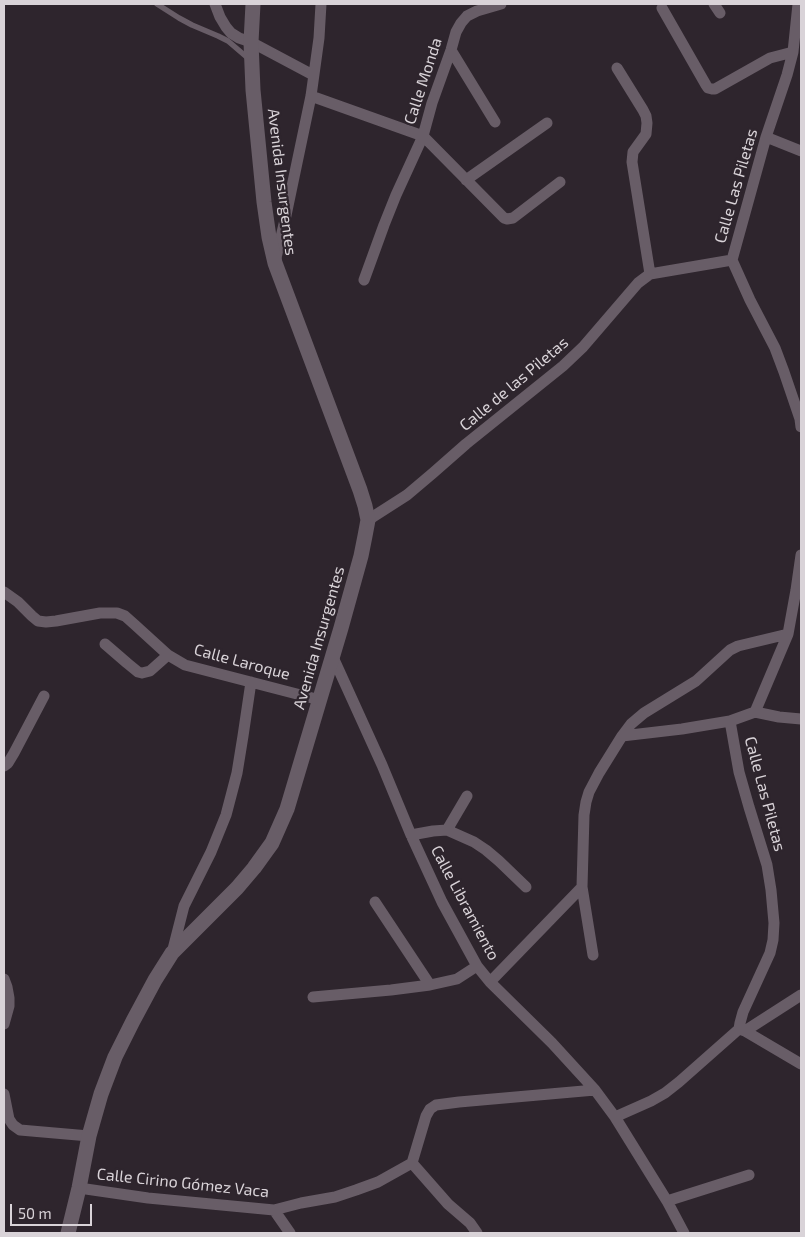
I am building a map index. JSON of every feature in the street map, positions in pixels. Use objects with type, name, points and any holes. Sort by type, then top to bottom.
[{"type":"main road","name":"Avenida Insurgentes","points":[[68,1233],[89,1136],[101,1094],[116,1057],[146,996],[172,953],[237,888],[254,868],[272,843],[287,809],[332,655],[342,628],[361,556],[368,520],[360,490],[275,263],[269,237],[253,90],[251,42],[253,4]]},
{"type":"street","points":[[215,4],[220,17],[231,33],[313,75]]},
{"type":"street","points":[[275,263],[286,220],[310,96],[319,38],[321,4]]},
{"type":"street","name":"Calle Monda","points":[[310,96],[423,136],[460,23],[467,16],[477,11],[501,4]]},
{"type":"street","name":"Calle Las Piletas","points":[[798,4],[793,52],[766,137],[732,260],[775,348],[801,422]]},
{"type":"street","points":[[662,8],[708,88],[715,89],[770,58],[793,52]]},
{"type":"street","points":[[451,50],[495,122]]},
{"type":"street","points":[[616,68],[643,110],[647,122],[646,134],[633,152],[632,162],[650,274],[732,260]]},
{"type":"street","points":[[466,180],[546,123]]},
{"type":"street","points":[[364,280],[390,210],[423,136],[501,216],[507,219],[513,218],[560,182]]},
{"type":"street","points":[[766,137],[801,151]]},
{"type":"street","name":"Calle de las Piletas","points":[[368,520],[433,474],[466,444],[563,366],[583,347],[638,283],[650,274]]},
{"type":"street","name":"Calle Las Piletas","points":[[742,1030],[740,1023],[743,1012],[774,940],[774,923],[767,865],[739,772],[730,721],[755,712],[788,634],[801,556]]},
{"type":"street","name":"Calle Laroque","points":[[4,592],[38,621],[56,622],[100,613],[117,613],[125,616],[168,656],[185,665],[320,700]]},
{"type":"street","points":[[593,955],[582,887],[584,815],[586,802],[599,773],[631,724],[644,713],[696,681],[730,650],[746,644],[788,634]]},
{"type":"street","points":[[105,644],[138,672],[142,673],[150,671],[168,656]]},
{"type":"street","name":"Calle Libramiento","points":[[332,655],[442,902],[478,966],[490,982],[552,1043],[595,1090],[615,1117],[667,1201],[684,1233]]},
{"type":"street","points":[[172,953],[184,906],[211,852],[226,815],[238,764],[251,682]]},
{"type":"street","points":[[4,766],[14,753],[44,696]]},
{"type":"street","points":[[755,712],[801,719]]},
{"type":"street","points":[[622,736],[730,721]]},
{"type":"street","points":[[447,830],[467,796]]},
{"type":"street","points":[[412,835],[447,830],[474,842],[486,850],[526,887]]},
{"type":"street","points":[[490,982],[582,887]]},
{"type":"street","points":[[375,902],[430,985]]},
{"type":"street","points":[[313,997],[430,985],[457,979],[478,966]]},
{"type":"street","points":[[4,979],[8,987],[9,1006],[4,1021]]},
{"type":"street","points":[[615,1117],[664,1093],[742,1030],[801,995]]},
{"type":"street","points":[[742,1030],[801,1064]]},
{"type":"street","points":[[477,1233],[470,1223],[448,1204],[412,1163],[426,1116],[430,1110],[436,1106],[458,1102],[595,1090]]},
{"type":"street","points":[[4,1094],[9,1119],[13,1126],[20,1130],[89,1136]]},
{"type":"street","name":"Calle Cirino Gómez Vaca","points":[[79,1188],[148,1198],[274,1210],[301,1202],[336,1197],[378,1182],[412,1163]]},
{"type":"street","points":[[667,1201],[749,1175]]},
{"type":"street","points":[[274,1210],[290,1233]]},
{"type":"lane","points":[[157,4],[186,22],[228,41],[252,62]]}]
